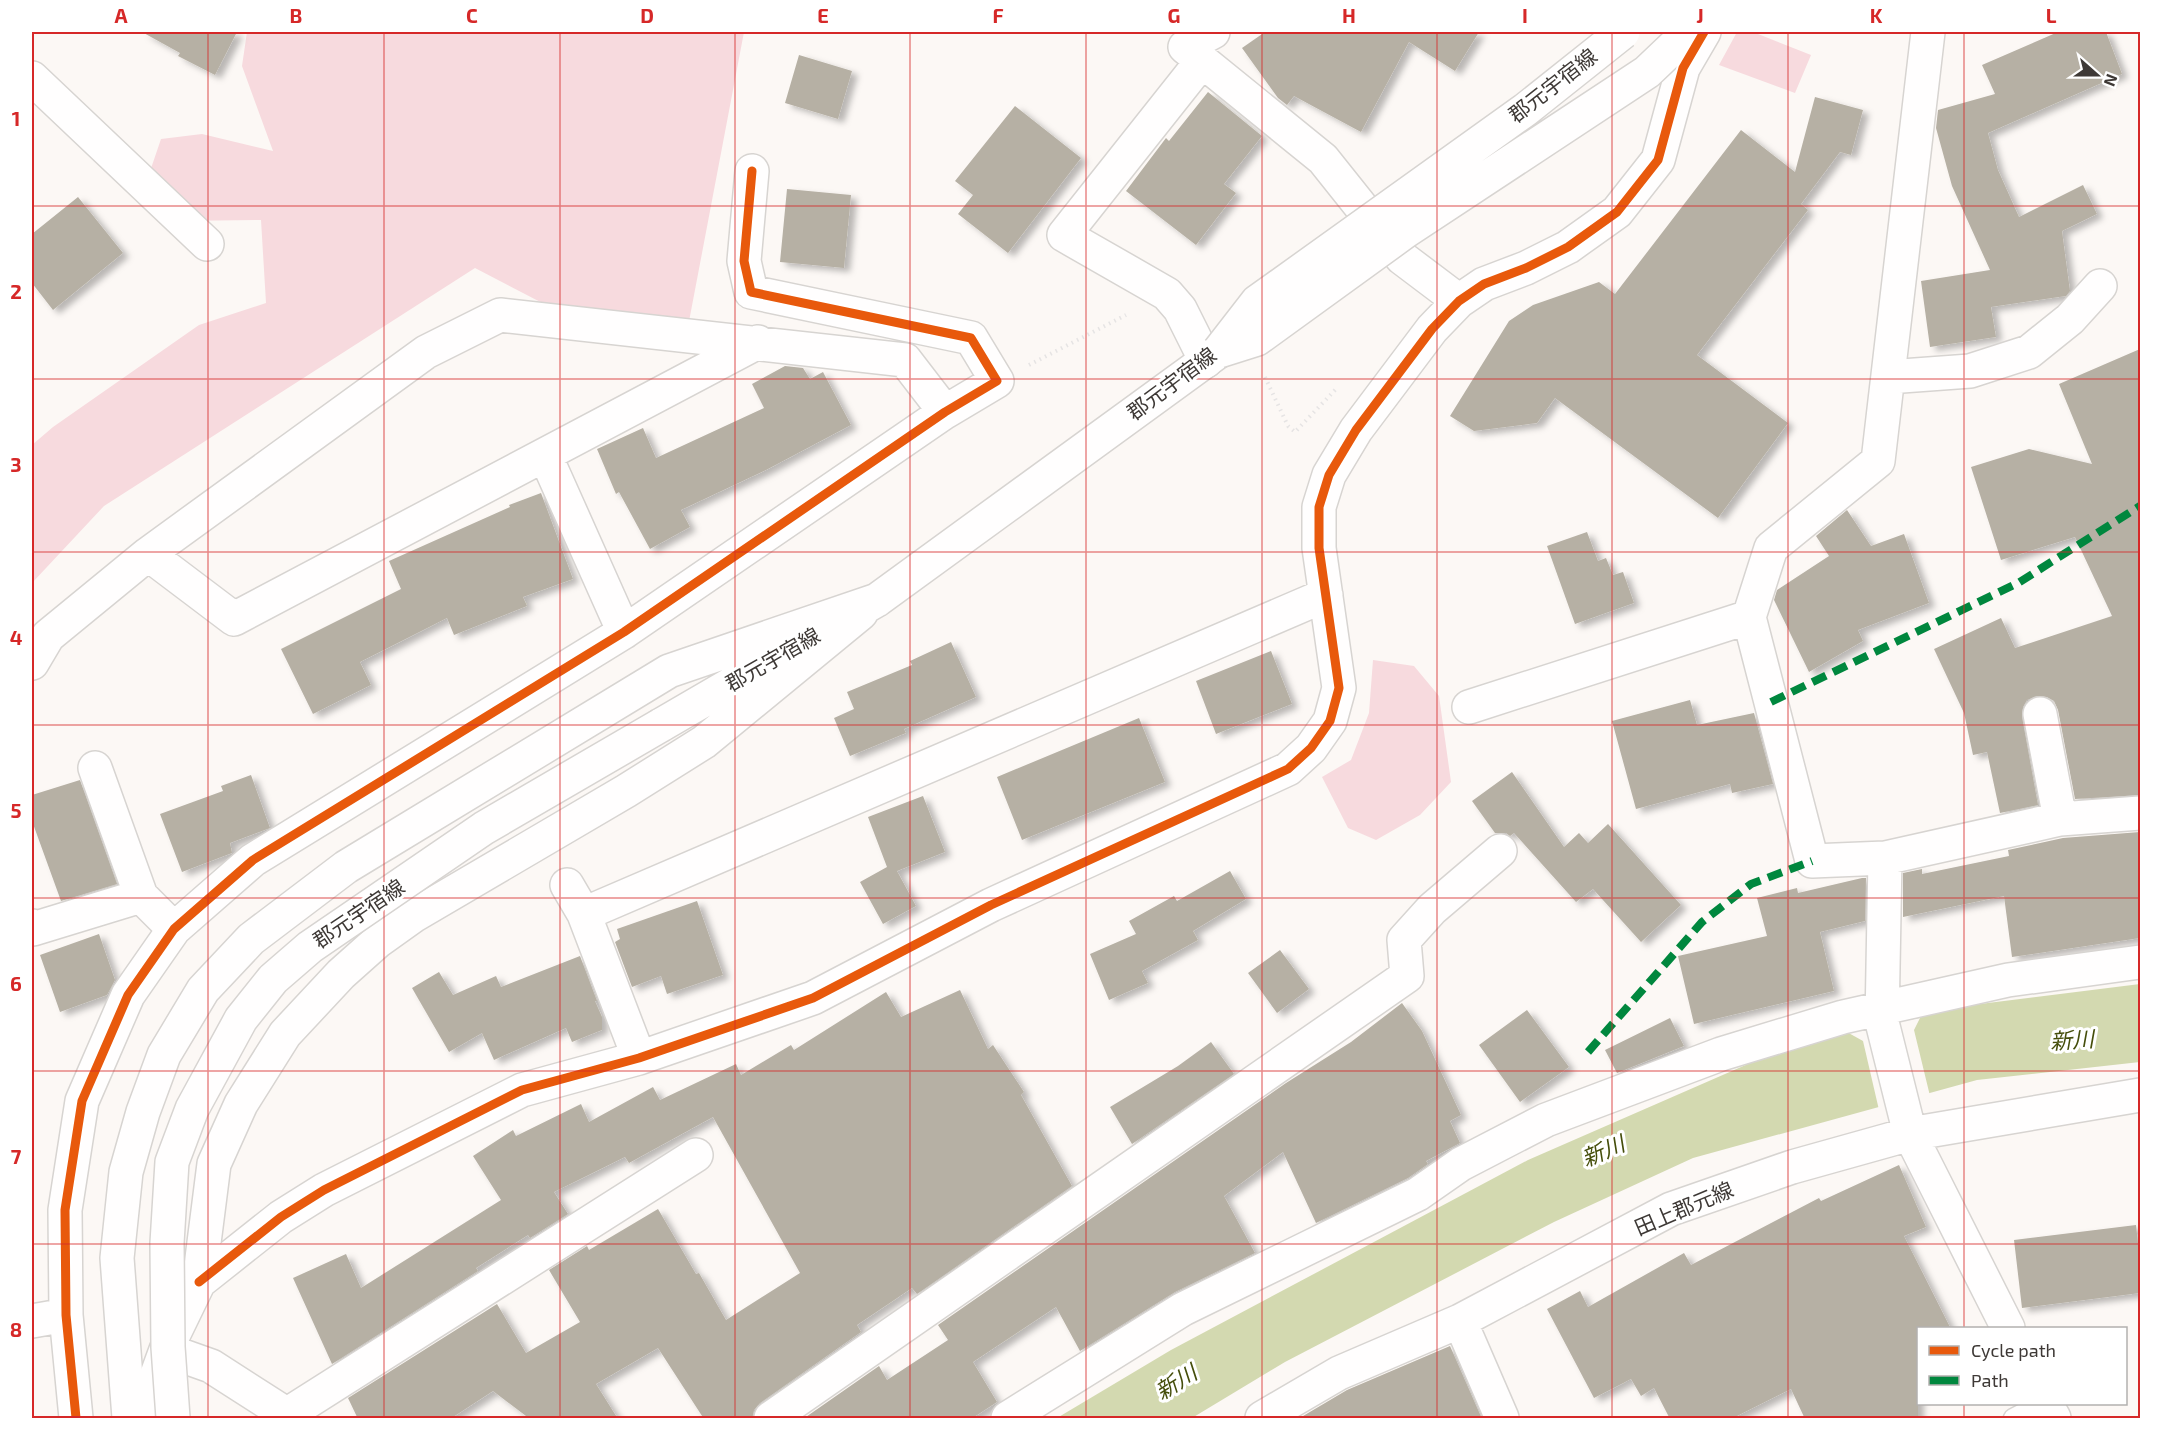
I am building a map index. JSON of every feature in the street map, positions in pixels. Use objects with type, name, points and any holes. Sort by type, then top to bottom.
[{"type":"street","name":"郡元宇宿線","points":[[173,1419],[168,1347],[167,1254],[172,1162],[192,1109],[241,1019],[273,980],[310,946],[484,828],[877,600],[1212,356],[1257,302],[1525,110],[1623,32]]},
{"type":"street","points":[[1459,301],[1402,258],[1323,159],[1208,46],[1064,235],[1167,294],[1212,356],[1257,339],[1406,231],[1647,72],[1689,32]]},
{"type":"street","points":[[199,1282],[281,1217],[324,1190],[522,1090],[639,1058],[813,998],[991,905],[1288,769],[1311,748],[1330,721],[1339,688],[1319,548],[1318,507],[1329,475],[1362,422],[1432,329],[1459,301],[1484,284],[1526,268],[1568,247],[1617,213],[1658,160],[1683,69],[1704,32]]},
{"type":"street","points":[[1928,32],[1878,461],[1771,548],[1749,617],[1812,861],[1885,858],[2060,819],[2140,813]]},
{"type":"street","points":[[32,78],[207,244]]},
{"type":"street","points":[[76,1419],[66,1315],[64,1210],[82,1101],[128,995],[174,929],[253,860],[624,632],[945,412],[997,381],[971,338],[751,292],[744,261],[752,171]]},
{"type":"street","points":[[1888,377],[1970,371],[2029,352],[2070,319],[2100,286]]},
{"type":"street","points":[[32,663],[48,636],[148,554],[426,352],[500,315],[905,360],[945,412]]},
{"type":"street","points":[[148,554],[234,619],[758,342]]},
{"type":"street","points":[[545,455],[624,632]]},
{"type":"street","points":[[584,914],[1326,595]]},
{"type":"street","points":[[141,1419],[166,1350],[199,1282],[214,1164],[241,1104],[285,1034],[340,974],[378,941],[413,916],[626,791],[704,742],[877,600]]},
{"type":"street","points":[[129,1419],[117,1258],[126,1172],[143,1112],[164,1055],[203,990],[251,939],[346,867],[669,671],[877,600]]},
{"type":"street","points":[[1469,707],[1749,617]]},
{"type":"street","points":[[2040,714],[2060,819]]},
{"type":"street","points":[[95,768],[141,896],[174,929]]},
{"type":"street","points":[[771,1419],[1407,976],[1404,940],[1432,909],[1500,851]]},
{"type":"street","points":[[1885,858],[1882,1015],[1908,1128],[2007,1327]]},
{"type":"street","points":[[567,885],[584,914],[639,1058]]},
{"type":"street","points":[[32,926],[33,929],[141,896]]},
{"type":"street","points":[[1008,1419],[1183,1309],[1418,1194],[1461,1164],[1546,1120],[1721,1054],[1843,1017],[1882,1015],[2008,980],[2140,962]]},
{"type":"street","name":"田上郡元線","points":[[1262,1419],[1339,1373],[1460,1321],[1671,1209],[1908,1128],[2140,1095]]},
{"type":"street","points":[[166,1350],[211,1366],[290,1416],[696,1155]]},
{"type":"street","points":[[32,1322],[66,1315]]},
{"type":"street","points":[[1460,1321],[1502,1419]]},
{"type":"street","points":[[2047,1405],[2054,1419]]},
{"type":"lane","points":[[2013,1419],[2038,1405]]},
{"type":"path","points":[[997,381],[1167,294]]},
{"type":"path","points":[[1267,381],[1288,426],[1295,432],[1344,380]]},
{"type":"shaded area","points":[[247,32],[744,32],[687,332],[550,307],[475,268],[104,506],[32,583],[32,445],[53,427],[199,325],[266,303],[261,220],[177,221],[145,186],[161,139],[202,134],[273,151],[242,66]]},
{"type":"shaded area","points":[[1737,32],[1753,32],[1811,55],[1795,93],[1719,65]]},
{"type":"shaded area","points":[[1373,660],[1414,666],[1439,696],[1451,782],[1420,815],[1376,840],[1348,828],[1322,777],[1351,760],[1369,713]]},
{"type":"water","name":"新川","points":[[2140,984],[2140,1062],[1977,1080],[1693,1158],[1554,1222],[1285,1362],[1192,1418],[1057,1418],[1171,1350],[1528,1160],[1787,1047],[1948,1008]]},
{"type":"pier","points":[[1920,1018],[1914,1030],[1930,1096],[1879,1110],[1863,1041],[1845,1031]]},
{"type":"building","points":[[142,32],[237,32],[215,75],[178,56],[180,53]]},
{"type":"building","points":[[1265,32],[1479,32],[1455,71],[1409,42],[1361,132],[1294,96],[1287,105],[1278,98],[1242,48]]},
{"type":"building","points":[[2058,32],[2106,32],[2122,74],[1988,133],[1998,170],[2019,217],[2083,185],[2097,214],[2062,231],[2070,291],[2066,296],[1991,307],[1996,337],[1930,347],[1921,281],[1990,270],[1952,186],[1936,128],[1938,110],[1995,94],[1982,65]]},
{"type":"building","points":[[799,55],[852,71],[838,119],[785,103]]},
{"type":"building","points":[[1208,92],[1262,136],[1224,184],[1236,193],[1196,245],[1126,191],[1166,138],[1169,141]]},
{"type":"building","points":[[1815,97],[1863,110],[1851,155],[1840,152],[1801,204],[1808,210],[1697,355],[1788,423],[1718,518],[1555,398],[1537,423],[1474,431],[1450,416],[1509,321],[1533,305],[1599,282],[1615,294],[1741,130],[1795,172]]},
{"type":"building","points":[[1015,106],[1081,158],[1008,253],[958,214],[973,195],[955,181]]},
{"type":"building","points":[[787,189],[851,195],[844,268],[780,262]]},
{"type":"building","points":[[78,197],[123,253],[53,310],[32,283],[32,234]]},
{"type":"building","points":[[2140,349],[2140,795],[2075,799],[2058,710],[2054,701],[2047,697],[2037,696],[2027,700],[2023,707],[2022,717],[2038,805],[2000,813],[1987,752],[1973,755],[1964,713],[1934,649],[2001,618],[2015,648],[2112,616],[2075,537],[2001,560],[1971,467],[2029,449],[2092,464],[2059,384]]},
{"type":"building","points":[[785,366],[803,368],[810,379],[823,372],[851,425],[766,470],[681,510],[690,527],[650,549],[619,492],[616,494],[597,449],[643,428],[656,458],[764,408],[752,384]]},
{"type":"building","points":[[541,493],[573,579],[523,597],[527,606],[454,635],[447,618],[360,662],[371,685],[313,714],[281,649],[401,589],[389,561],[510,507],[509,505]]},
{"type":"building","points":[[1847,510],[1871,546],[1904,534],[1929,603],[1858,630],[1863,641],[1809,672],[1774,600],[1777,590],[1829,556],[1816,536]]},
{"type":"building","points":[[1587,532],[1598,561],[1606,558],[1613,575],[1623,572],[1634,603],[1575,624],[1547,546]]},
{"type":"building","points":[[951,642],[976,697],[904,729],[906,733],[850,756],[834,718],[854,709],[847,692],[912,665],[910,661]]},
{"type":"building","points":[[1271,651],[1292,704],[1216,734],[1196,681]]},
{"type":"building","points":[[1690,700],[1697,725],[1754,713],[1773,784],[1732,793],[1730,784],[1636,809],[1612,721]]},
{"type":"building","points":[[1139,718],[1165,782],[1022,840],[997,777]]},
{"type":"building","points":[[1512,772],[1564,847],[1579,833],[1588,843],[1608,824],[1681,905],[1641,942],[1593,889],[1576,902],[1514,833],[1510,836],[1506,833],[1495,833],[1472,801]]},
{"type":"building","points":[[251,775],[270,828],[230,843],[232,853],[182,872],[160,814],[223,791],[221,786]]},
{"type":"building","points":[[80,780],[117,884],[61,901],[32,821],[32,795]]},
{"type":"building","points":[[923,796],[945,852],[897,871],[916,906],[883,924],[860,882],[887,867],[868,817]]},
{"type":"building","points":[[2140,832],[2140,938],[2012,957],[2004,896],[1903,917],[1903,873],[1922,869],[1922,874],[2009,856],[2008,850],[2063,838]]},
{"type":"building","points":[[1230,871],[1246,899],[1193,931],[1198,940],[1142,971],[1148,983],[1109,1000],[1090,954],[1136,934],[1129,921],[1174,896],[1177,901]]},
{"type":"building","points":[[1866,878],[1865,921],[1820,932],[1834,991],[1694,1024],[1678,956],[1767,936],[1757,898],[1797,888],[1798,893]]},
{"type":"building","points":[[697,901],[723,975],[667,994],[661,976],[632,987],[615,942],[620,939],[617,929]]},
{"type":"building","points":[[99,934],[115,980],[107,995],[60,1012],[40,955]]},
{"type":"building","points":[[1280,950],[1309,989],[1277,1013],[1248,973]]},
{"type":"building","points":[[580,956],[602,1017],[602,1030],[572,1042],[566,1028],[494,1060],[482,1033],[449,1052],[412,988],[439,972],[453,995],[496,976],[501,987]]},
{"type":"building","points":[[960,990],[988,1049],[993,1045],[1024,1092],[1021,1095],[1072,1186],[917,1294],[912,1288],[857,1325],[861,1332],[760,1403],[754,1410],[752,1419],[704,1419],[658,1348],[596,1384],[618,1419],[530,1419],[493,1391],[450,1419],[358,1419],[348,1398],[497,1304],[526,1353],[580,1322],[549,1270],[587,1246],[589,1250],[658,1209],[726,1320],[800,1273],[713,1117],[629,1163],[625,1157],[554,1192],[568,1214],[530,1238],[528,1235],[476,1268],[478,1271],[332,1364],[293,1278],[346,1254],[361,1288],[501,1200],[473,1156],[513,1130],[516,1136],[581,1104],[589,1122],[653,1087],[660,1100],[736,1064],[741,1075],[791,1045],[794,1050],[886,992],[901,1017]]},
{"type":"building","points":[[1402,1003],[1422,1031],[1461,1115],[1450,1121],[1460,1143],[1426,1161],[1428,1164],[1408,1178],[1316,1223],[1283,1152],[1224,1196],[1255,1253],[1175,1292],[1080,1351],[1056,1307],[973,1362],[997,1402],[971,1419],[803,1419],[879,1366],[887,1380],[948,1340],[938,1325],[1286,1083],[1351,1042]]},
{"type":"building","points":[[1527,1010],[1569,1067],[1520,1102],[1479,1045]]},
{"type":"building","points":[[1670,1018],[1684,1046],[1617,1073],[1605,1050]]},
{"type":"building","points":[[1211,1042],[1234,1074],[1132,1144],[1110,1107],[1178,1066]]},
{"type":"building","points":[[1899,1165],[1926,1227],[1904,1236],[1950,1327],[1917,1327],[1918,1419],[1805,1419],[1791,1389],[1731,1419],[1670,1419],[1654,1388],[1641,1396],[1631,1379],[1594,1398],[1547,1309],[1580,1291],[1588,1307],[1684,1253],[1691,1265],[1819,1198],[1821,1201]]},
{"type":"building","points":[[2136,1225],[2140,1262],[2140,1293],[2022,1308],[2014,1240]]},
{"type":"building","points":[[1450,1346],[1482,1419],[1298,1419],[1347,1390]]},
{"type":"marked path","points":[[1771,702],[2018,583],[2140,506]]},
{"type":"marked path","points":[[1588,1052],[1702,922],[1751,884],[1812,861]]},
{"type":"cycle path","points":[[199,1282],[281,1217],[324,1190],[522,1090],[639,1058],[813,998],[991,905],[1288,769],[1311,748],[1330,721],[1339,688],[1319,548],[1319,507],[1329,475],[1356,430],[1432,329],[1459,301],[1484,284],[1526,268],[1568,247],[1617,212],[1658,160],[1683,68],[1704,32]]},
{"type":"cycle path","points":[[76,1418],[66,1315],[65,1210],[82,1101],[128,995],[174,929],[253,860],[624,632],[945,412],[997,381],[971,338],[751,292],[744,261],[752,171]]}]
